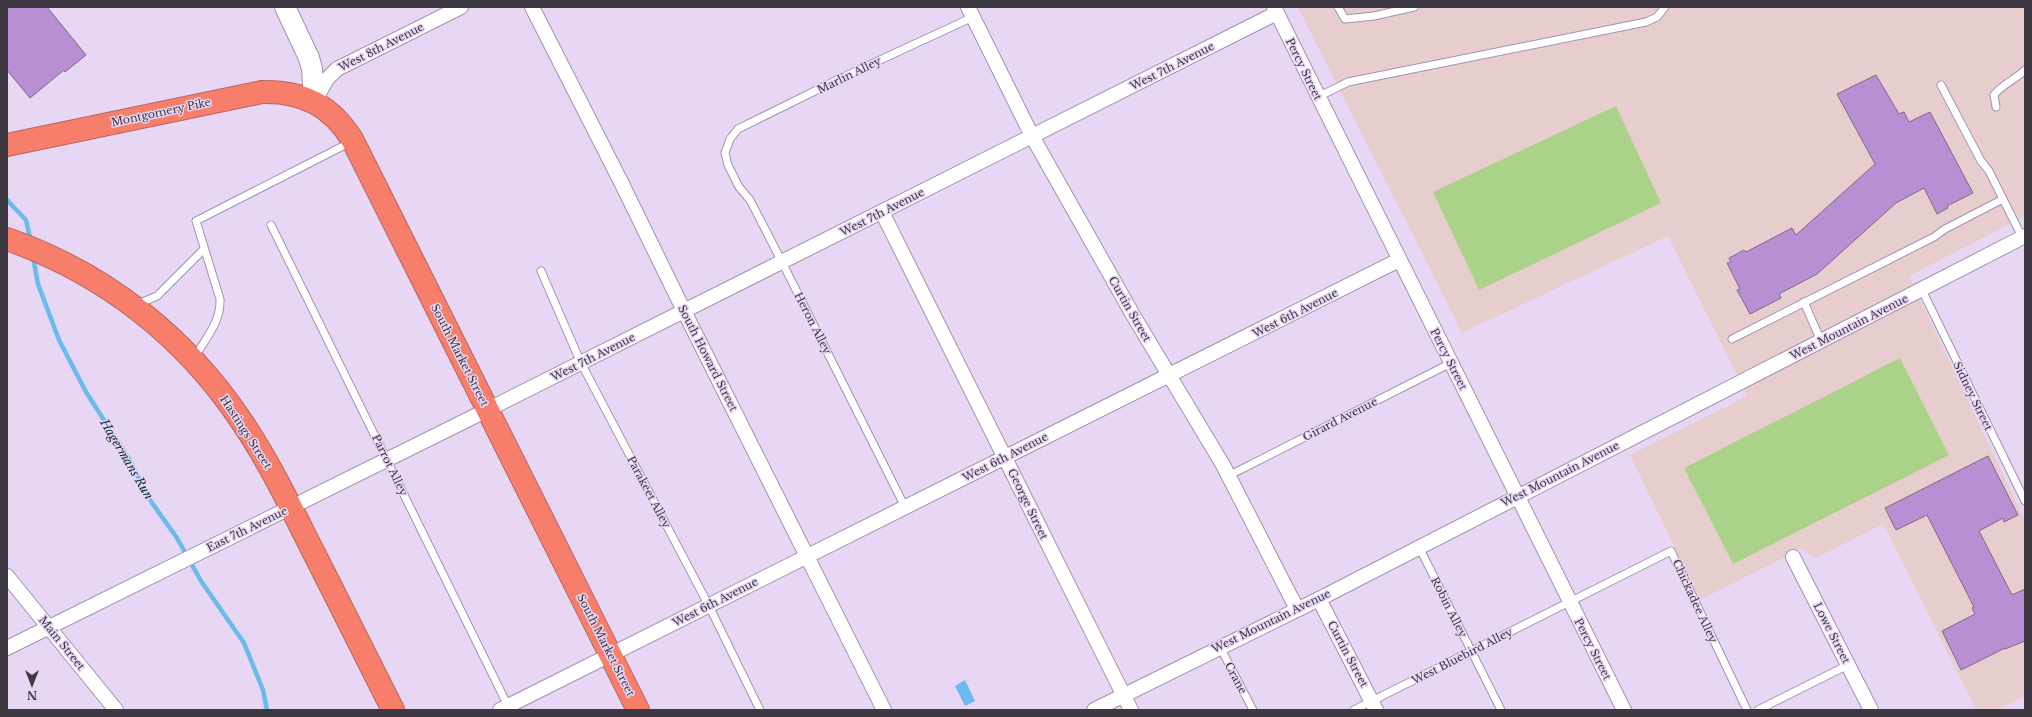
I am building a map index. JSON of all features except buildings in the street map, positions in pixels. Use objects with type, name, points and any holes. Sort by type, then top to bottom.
[{"type":"highway","name":"Montgomery Pike","points":[[7,145],[249,93],[276,91],[289,93],[314,102]]},
{"type":"highway","name":"South Market Street","points":[[314,102],[337,118],[353,141],[638,710]]},
{"type":"highway","name":"Hastings Street","points":[[24,245],[90,276],[134,306],[174,340],[193,359],[242,422],[291,507],[393,710]]},
{"type":"main road","points":[[285,7],[309,58],[312,69],[314,102]]},
{"type":"street","name":"West 8th Avenue","points":[[314,102],[328,79],[337,69],[461,7]]},
{"type":"street","name":"South Howard Street","points":[[532,7],[622,184],[884,710]]},
{"type":"street","name":"West 7th Avenue","points":[[488,410],[1032,136],[1275,9]]},
{"type":"street","name":"Percy Street","points":[[1275,9],[1624,710]]},
{"type":"street","name":"Curtin Street","points":[[970,12],[1032,136],[1133,315],[1170,375],[1228,476],[1297,609]]},
{"type":"street","name":"George Street","points":[[882,212],[1131,710]]},
{"type":"street","name":"West Mountain Avenue","points":[[1094,710],[1318,599],[1922,290],[2024,236]]},
{"type":"street","name":"West 6th Avenue","points":[[504,708],[1400,260]]},
{"type":"street","name":"East 7th Avenue","points":[[7,648],[488,410]]},
{"type":"street","name":"Lowe Street","points":[[1793,557],[1871,710]]},
{"type":"street","name":"Main Street","points":[[7,576],[116,710]]},
{"type":"street","name":"Curtin Street","points":[[1318,599],[1374,706]]},
{"type":"lane","points":[[1338,7],[1345,20],[1374,16],[1414,7]]},
{"type":"lane","points":[[1318,97],[1348,82],[1646,22],[1657,16],[1665,7]]},
{"type":"lane","name":"Marlin Alley","points":[[730,139],[738,129],[970,12]]},
{"type":"lane","points":[[1996,107],[1994,95],[1997,91],[2016,79],[2025,70]]},
{"type":"lane","points":[[1941,85],[1981,161],[1989,171],[2024,236]]},
{"type":"lane","name":"Heron Alley","points":[[730,139],[726,153],[728,165],[739,188],[750,200],[905,507]]},
{"type":"lane","points":[[193,359],[219,318],[220,309],[220,299],[196,221],[353,141]]},
{"type":"lane","points":[[1732,339],[1934,237],[1945,229],[2003,199]]},
{"type":"lane","name":"Parrot Alley","points":[[271,225],[387,460],[504,708]]},
{"type":"lane","points":[[134,306],[157,296],[204,249]]},
{"type":"lane","name":"Parakeet Alley","points":[[541,272],[581,363],[709,606],[760,710]]},
{"type":"lane","name":"Sidney Street","points":[[1922,290],[2025,501]]},
{"type":"lane","points":[[1804,302],[1822,341]]},
{"type":"lane","name":"Girard Avenue","points":[[1228,476],[1452,363]]},
{"type":"lane","name":"Robin Alley","points":[[1419,547],[1501,710]]},
{"type":"lane","name":"Chickadee Alley","points":[[1570,602],[1671,551],[1747,710]]},
{"type":"lane","name":"West Bluebird Alley","points":[[1354,710],[1374,706],[1471,651],[1570,602]]},
{"type":"lane","name":"Crane","points":[[1220,647],[1253,710]]},
{"type":"lane","points":[[1758,710],[1848,665]]},
{"type":"shaded area","points":[[1298,7],[2025,7],[2025,216],[1909,276],[2025,521],[2025,696],[1997,710],[1976,710],[1883,524],[1816,558],[1801,549],[1700,600],[1630,455],[1747,396],[1668,236],[1462,333]]},
{"type":"green space","points":[[1616,106],[1661,203],[1479,290],[1433,192]]},
{"type":"green space","points":[[1900,358],[1949,455],[1733,564],[1684,468]]},
{"type":"water","points":[[965,680],[975,701],[965,706],[955,686]]},
{"type":"waterway","name":"Hagermans Run","points":[[7,200],[26,220],[31,242]]},
{"type":"waterway","name":"Hagermans Run","points":[[33,257],[38,284],[59,340],[86,392],[129,459],[150,500],[177,538],[201,581],[244,643],[263,690],[267,710]]}]
